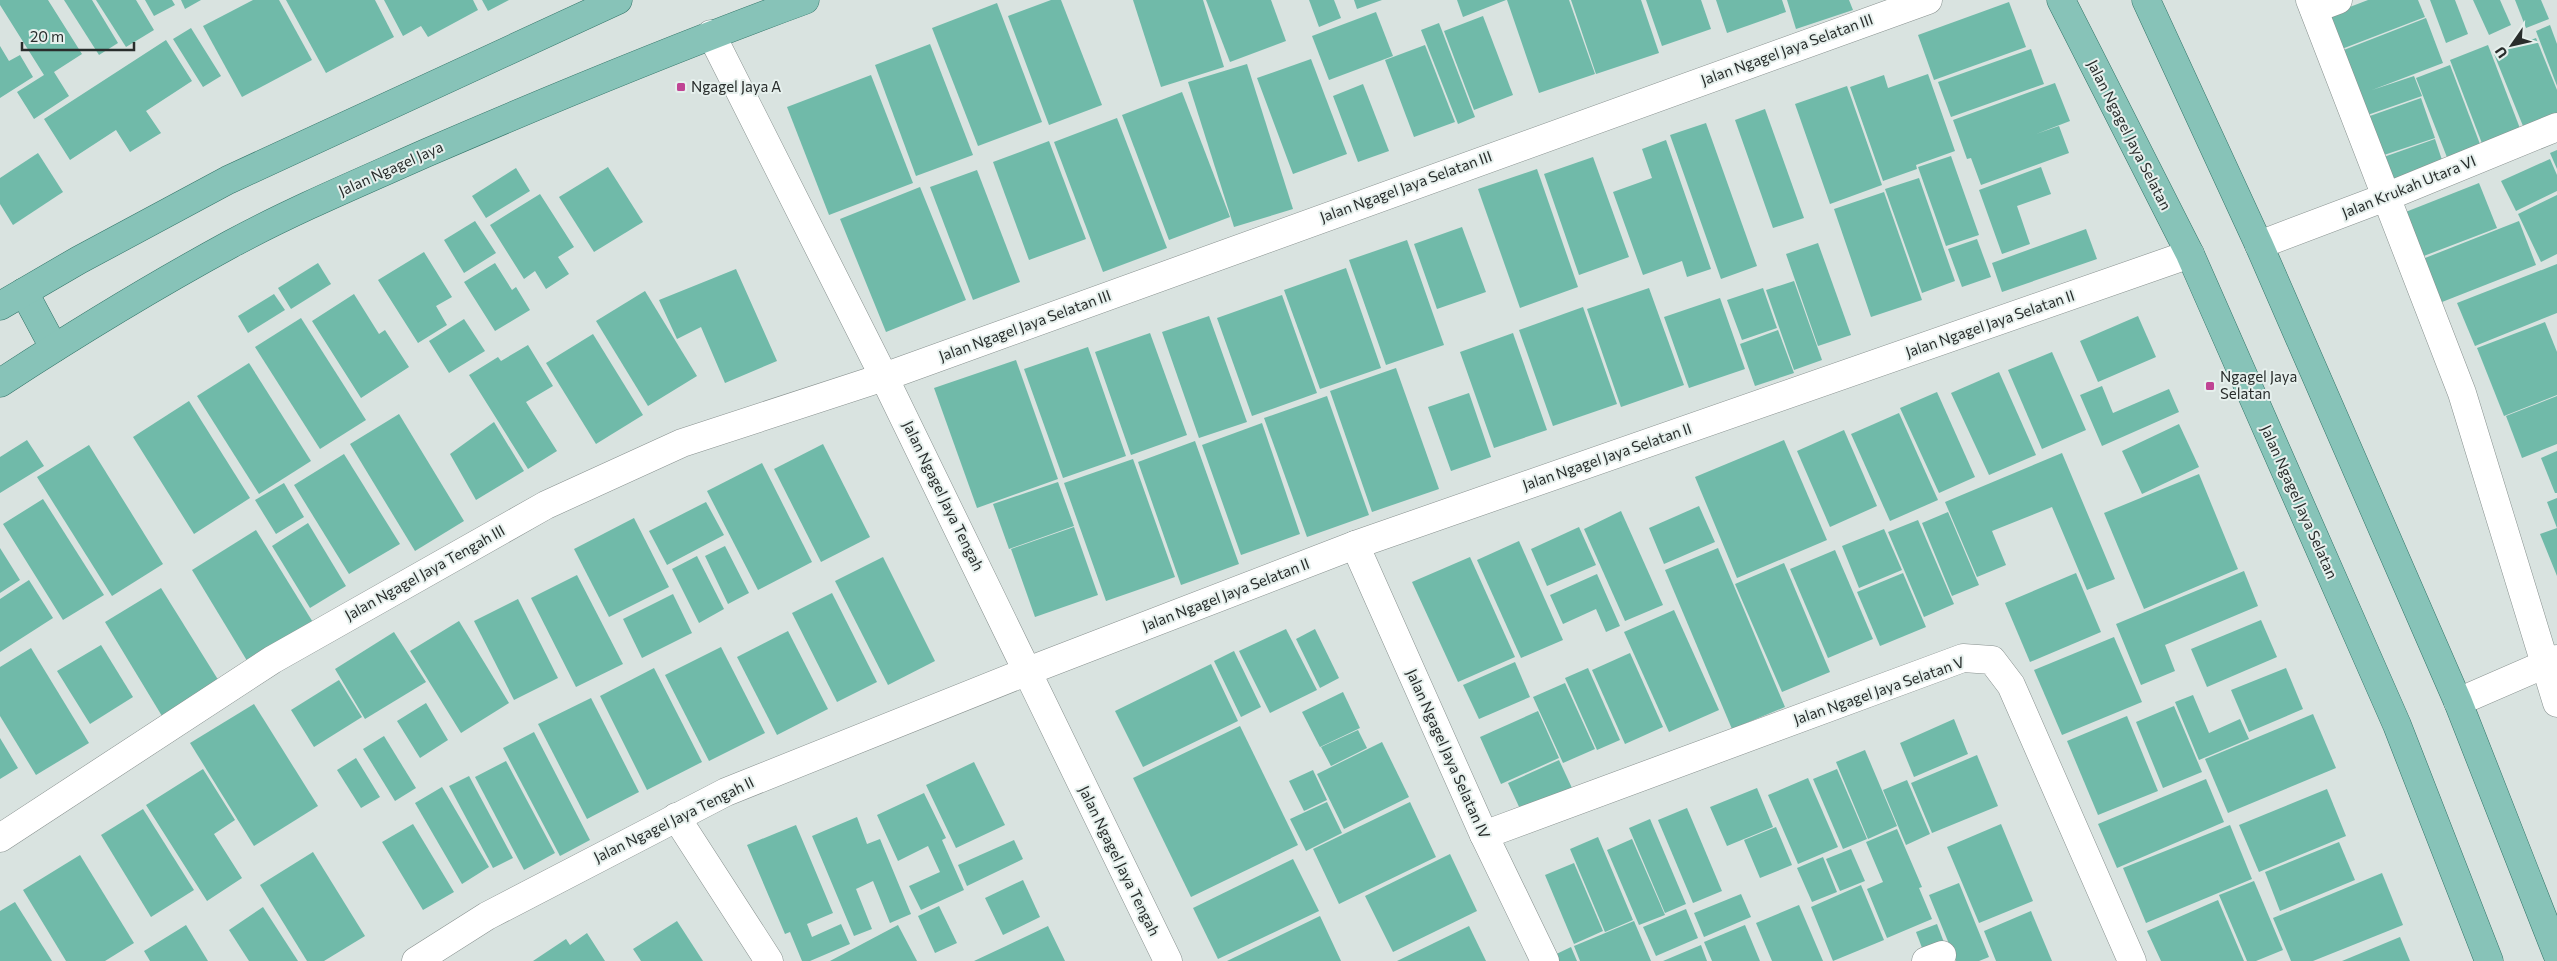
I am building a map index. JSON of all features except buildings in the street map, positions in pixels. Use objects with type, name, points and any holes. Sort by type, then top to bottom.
[{"type":"main road","points":[[0,306],[244,172],[618,0]]},
{"type":"main road","name":"Jalan Ngagel Jaya","points":[[0,383],[54,348],[232,243],[320,200],[512,116],[712,34],[805,0]]},
{"type":"main road","name":"Jalan Ngagel Jaya Selatan","points":[[2061,0],[2190,254],[2397,725],[2489,961]]},
{"type":"main road","points":[[2146,0],[2259,244],[2458,702],[2557,954]]},
{"type":"main road","points":[[24,292],[54,348]]},
{"type":"street","name":"Jalan Ngagel Jaya Selatan III","points":[[884,377],[1928,0]]},
{"type":"street","points":[[2321,3],[2386,197],[2418,273],[2462,393],[2551,662],[2557,703]]},
{"type":"street","name":"Jalan Ngagel Jaya Tengah","points":[[712,34],[884,377],[1168,961]]},
{"type":"street","name":"Jalan Krukah Utara VI","points":[[2259,244],[2386,197],[2557,127]]},
{"type":"street","name":"Jalan Ngagel Jaya Selatan II","points":[[1028,671],[1355,545],[2190,254]]},
{"type":"street","name":"Jalan Ngagel Jaya Tengah III","points":[[0,838],[272,660],[546,505],[682,443],[884,377]]},
{"type":"street","name":"Jalan Ngagel Jaya Selatan IV","points":[[1355,545],[1484,835],[1545,961]]},
{"type":"street","name":"Jalan Ngagel Jaya Selatan V","points":[[1484,835],[1963,658],[1992,660],[2011,685],[2132,961]]},
{"type":"street","points":[[2458,702],[2551,662]]},
{"type":"street","name":"Jalan Ngagel Jaya Tengah II","points":[[416,961],[488,916],[726,792],[1028,671]]},
{"type":"street","points":[[676,817],[769,961]]},
{"type":"place","name":"Ngagel Jaya A","points":[[681,87]]},
{"type":"place","name":"Ngagel Jaya Selatan","points":[[2210,386]]}]
